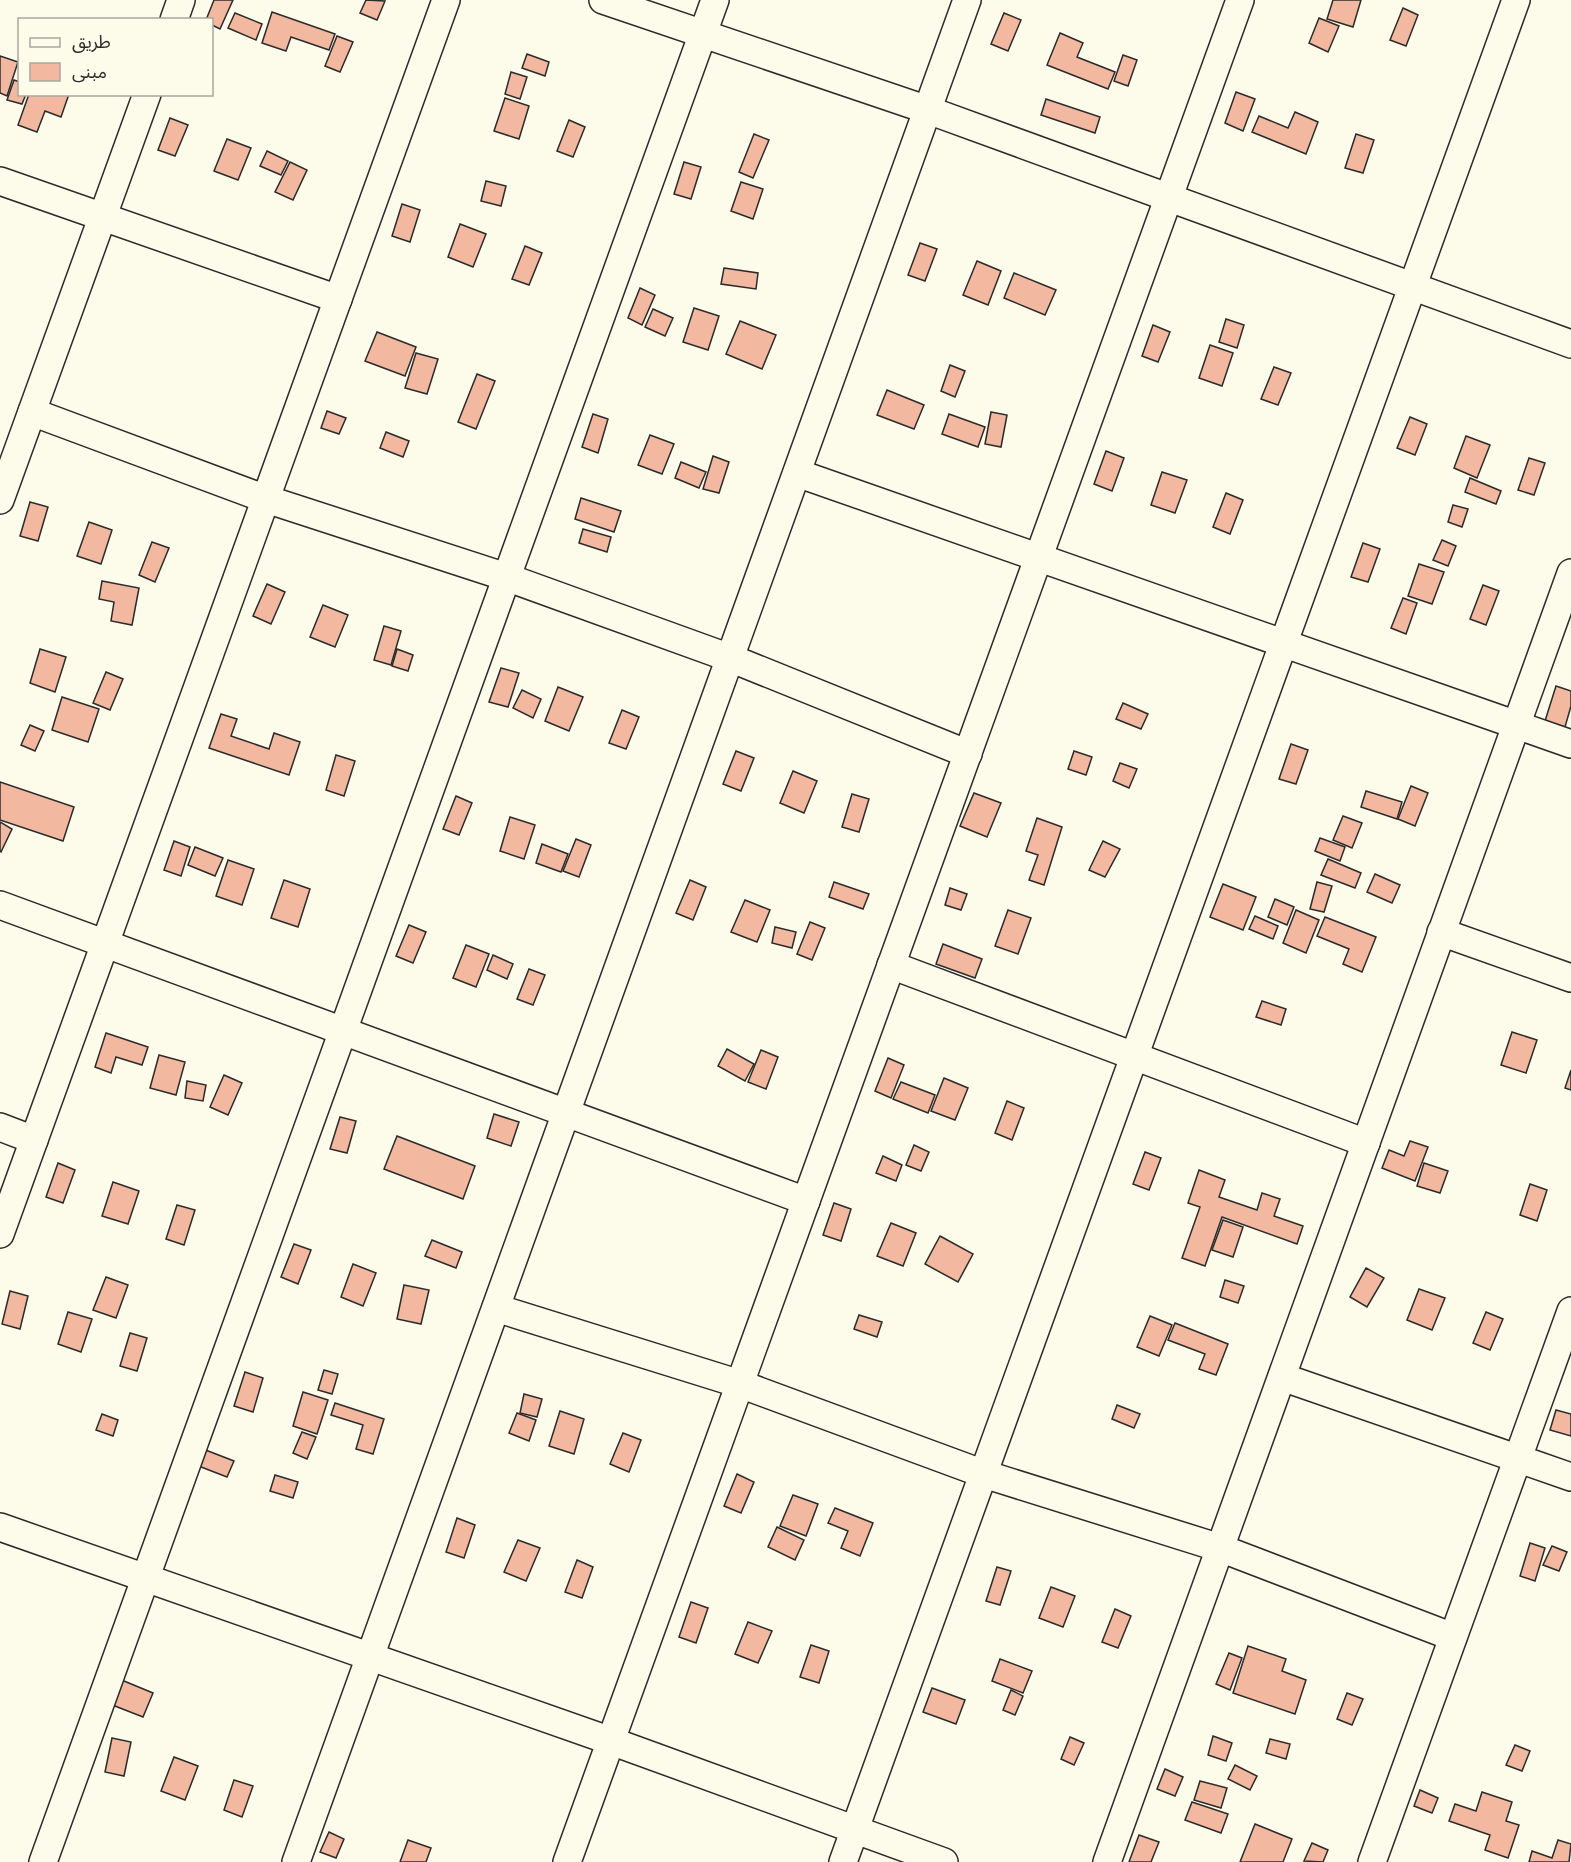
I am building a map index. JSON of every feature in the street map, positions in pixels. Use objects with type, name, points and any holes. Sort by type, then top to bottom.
[{"type":"street","points":[[175,18],[181,0]]},
{"type":"street","points":[[0,1234],[446,0]]},
{"type":"street","points":[[603,0],[928,110],[1571,344]]},
{"type":"street","points":[[43,1862],[715,0]]},
{"type":"street","points":[[296,1862],[967,0]]},
{"type":"street","points":[[567,1862],[1240,0]]},
{"type":"street","points":[[843,1862],[1516,0]]},
{"type":"street","points":[[0,500],[146,96]]},
{"type":"street","points":[[0,182],[338,299]]},
{"type":"street","points":[[32,412],[266,499],[506,577],[730,657],[968,754]]},
{"type":"street","points":[[797,473],[1571,744]]},
{"type":"street","points":[[1107,1862],[1571,573]]},
{"type":"street","points":[[0,905],[806,1201]]},
{"type":"street","points":[[1442,932],[1571,978]]},
{"type":"street","points":[[891,965],[1366,1143]]},
{"type":"street","points":[[0,1127],[34,1140]]},
{"type":"street","points":[[496,1308],[740,1384],[984,1474],[1220,1548],[1454,1637]]},
{"type":"street","points":[[1372,1862],[1571,1311]]},
{"type":"street","points":[[1282,1377],[1571,1477]]},
{"type":"street","points":[[0,1527],[611,1741],[944,1862]]},
{"type":"building","points":[[214,0],[233,0],[220,29],[213,26],[213,18],[207,18]]},
{"type":"building","points":[[366,0],[385,1],[377,20],[360,13]]},
{"type":"building","points":[[1333,0],[1361,0],[1353,27],[1327,19]]},
{"type":"building","points":[[1403,8],[1418,15],[1406,46],[1390,40]]},
{"type":"building","points":[[272,12],[335,34],[329,50],[291,37],[286,51],[262,43]]},
{"type":"building","points":[[235,13],[262,24],[256,40],[228,28]]},
{"type":"building","points":[[1004,13],[1021,20],[1008,51],[991,44]]},
{"type":"building","points":[[1319,18],[1339,26],[1328,52],[1309,43]]},
{"type":"building","points":[[1060,33],[1083,43],[1077,57],[1115,72],[1108,89],[1047,65]]},
{"type":"building","points":[[337,36],[353,42],[340,72],[325,66]]},
{"type":"building","points":[[527,54],[549,62],[545,76],[522,68]]},
{"type":"building","points":[[1123,55],[1137,60],[1128,86],[1114,81]]},
{"type":"building","points":[[0,56],[18,62],[7,96],[0,93]]},
{"type":"building","points":[[511,72],[527,77],[520,99],[505,94]]},
{"type":"building","points":[[14,80],[18,81],[18,96],[25,96],[22,104],[7,100]]},
{"type":"building","points":[[1236,92],[1255,99],[1243,131],[1225,123]]},
{"type":"building","points":[[28,96],[68,96],[61,117],[45,111],[37,132],[18,125]]},
{"type":"building","points":[[505,98],[529,106],[519,139],[494,131]]},
{"type":"building","points":[[1046,99],[1100,117],[1095,133],[1041,115]]},
{"type":"building","points":[[1295,112],[1318,122],[1306,154],[1252,132],[1259,116],[1288,128]]},
{"type":"building","points":[[170,118],[188,125],[175,156],[158,150]]},
{"type":"building","points":[[569,120],[585,127],[573,157],[557,151]]},
{"type":"building","points":[[754,134],[769,140],[753,178],[739,172]]},
{"type":"building","points":[[1356,134],[1374,140],[1363,173],[1345,168]]},
{"type":"building","points":[[227,139],[251,148],[238,180],[214,171]]},
{"type":"building","points":[[267,151],[288,161],[281,175],[260,166]]},
{"type":"building","points":[[290,162],[307,170],[293,200],[275,192]]},
{"type":"building","points":[[684,162],[701,167],[691,199],[674,194]]},
{"type":"building","points":[[486,181],[506,186],[501,206],[481,201]]},
{"type":"building","points":[[741,182],[763,189],[753,219],[731,211]]},
{"type":"building","points":[[402,204],[420,210],[410,242],[392,236]]},
{"type":"building","points":[[460,224],[486,234],[473,267],[448,257]]},
{"type":"building","points":[[920,243],[937,249],[925,281],[908,275]]},
{"type":"building","points":[[525,246],[542,253],[529,285],[512,279]]},
{"type":"building","points":[[977,261],[1001,271],[988,305],[963,295]]},
{"type":"building","points":[[724,268],[758,273],[756,289],[721,284]]},
{"type":"building","points":[[1014,273],[1056,290],[1045,315],[1004,298]]},
{"type":"building","points":[[640,288],[655,295],[642,325],[628,318]]},
{"type":"building","points":[[694,308],[719,316],[708,350],[683,342]]},
{"type":"building","points":[[653,309],[673,318],[665,336],[645,327]]},
{"type":"building","points":[[1226,319],[1244,325],[1237,348],[1219,342]]},
{"type":"building","points":[[740,321],[776,335],[762,369],[726,354]]},
{"type":"building","points":[[1153,325],[1170,332],[1158,362],[1142,356]]},
{"type":"building","points":[[377,332],[416,347],[405,376],[365,361]]},
{"type":"building","points":[[1210,345],[1233,353],[1222,386],[1199,378]]},
{"type":"building","points":[[416,353],[438,359],[427,394],[405,388]]},
{"type":"building","points":[[950,365],[965,371],[955,397],[941,391]]},
{"type":"building","points":[[1274,367],[1291,373],[1278,405],[1261,399]]},
{"type":"building","points":[[477,374],[495,381],[476,429],[458,422]]},
{"type":"building","points":[[887,390],[924,405],[914,429],[877,415]]},
{"type":"building","points":[[327,411],[346,418],[339,434],[321,428]]},
{"type":"building","points":[[991,412],[1007,415],[1001,447],[985,444]]},
{"type":"building","points":[[593,414],[608,419],[598,453],[582,447]]},
{"type":"building","points":[[949,414],[985,427],[978,447],[942,434]]},
{"type":"building","points":[[1410,417],[1427,424],[1415,455],[1397,448]]},
{"type":"building","points":[[386,432],[409,441],[403,457],[380,448]]},
{"type":"building","points":[[650,435],[674,444],[662,474],[638,465]]},
{"type":"building","points":[[1466,436],[1490,445],[1477,478],[1454,468]]},
{"type":"building","points":[[1106,451],[1124,458],[1112,491],[1094,484]]},
{"type":"building","points":[[713,456],[729,462],[719,493],[703,489]]},
{"type":"building","points":[[1529,458],[1545,463],[1534,495],[1518,490]]},
{"type":"building","points":[[681,462],[706,472],[699,488],[675,478]]},
{"type":"building","points":[[1162,472],[1187,480],[1175,513],[1151,505]]},
{"type":"building","points":[[1470,478],[1501,491],[1496,504],[1465,492]]},
{"type":"building","points":[[1226,493],[1243,500],[1230,534],[1213,527]]},
{"type":"building","points":[[581,498],[621,511],[614,532],[575,519]]},
{"type":"building","points":[[30,502],[48,507],[38,541],[20,536]]},
{"type":"building","points":[[1453,505],[1468,509],[1462,527],[1448,522]]},
{"type":"building","points":[[89,522],[112,530],[101,564],[77,556]]},
{"type":"building","points":[[583,529],[611,537],[607,552],[579,543]]},
{"type":"building","points":[[1442,540],[1456,546],[1448,566],[1433,560]]},
{"type":"building","points":[[152,542],[169,548],[155,582],[139,575]]},
{"type":"building","points":[[1363,543],[1380,549],[1368,582],[1351,577]]},
{"type":"building","points":[[1419,564],[1444,572],[1432,604],[1408,596]]},
{"type":"building","points":[[102,581],[139,588],[132,625],[111,621],[114,602],[99,599]]},
{"type":"building","points":[[267,584],[285,592],[271,624],[253,616]]},
{"type":"building","points":[[1483,585],[1499,591],[1486,625],[1470,619]]},
{"type":"building","points":[[1403,598],[1417,603],[1406,634],[1391,628]]},
{"type":"building","points":[[323,605],[348,615],[335,647],[310,637]]},
{"type":"building","points":[[384,626],[401,631],[391,665],[374,660]]},
{"type":"building","points":[[40,649],[66,657],[55,692],[30,683]]},
{"type":"building","points":[[397,649],[413,655],[408,671],[392,666]]},
{"type":"building","points":[[501,668],[519,673],[508,707],[489,702]]},
{"type":"building","points":[[106,672],[123,679],[110,710],[93,703]]},
{"type":"building","points":[[1556,686],[1571,691],[1571,706],[1565,727],[1545,721]]},
{"type":"building","points":[[558,687],[583,697],[569,731],[545,721]]},
{"type":"building","points":[[522,690],[541,699],[533,718],[513,708]]},
{"type":"building","points":[[62,697],[99,709],[88,742],[52,730]]},
{"type":"building","points":[[1123,703],[1148,714],[1141,729],[1116,719]]},
{"type":"building","points":[[622,710],[639,717],[626,749],[609,743]]},
{"type":"building","points":[[221,714],[237,719],[231,736],[269,749],[274,733],[300,742],[289,775],[209,748]]},
{"type":"building","points":[[30,725],[44,731],[35,751],[21,745]]},
{"type":"building","points":[[1291,744],[1308,750],[1296,784],[1279,779]]},
{"type":"building","points":[[736,751],[754,758],[741,791],[723,784]]},
{"type":"building","points":[[1074,751],[1092,757],[1086,775],[1068,769]]},
{"type":"building","points":[[336,755],[355,761],[344,796],[326,790]]},
{"type":"building","points":[[1120,763],[1137,769],[1129,788],[1113,781]]},
{"type":"building","points":[[793,771],[817,781],[804,813],[780,803]]},
{"type":"building","points":[[0,782],[74,807],[63,841],[0,820]]},
{"type":"building","points":[[1411,786],[1428,793],[1415,826],[1398,819]]},
{"type":"building","points":[[1366,791],[1402,802],[1397,819],[1361,807]]},
{"type":"building","points":[[974,793],[1001,803],[987,837],[960,826]]},
{"type":"building","points":[[852,794],[869,799],[859,832],[842,827]]},
{"type":"building","points":[[456,796],[472,803],[459,835],[443,829]]},
{"type":"building","points":[[1343,816],[1362,823],[1352,848],[1333,840]]},
{"type":"building","points":[[510,817],[535,825],[524,859],[500,851]]},
{"type":"building","points":[[1037,818],[1062,827],[1044,885],[1029,880],[1038,855],[1026,851]]},
{"type":"building","points":[[0,822],[12,829],[1,852],[0,851]]},
{"type":"building","points":[[1320,838],[1345,847],[1340,861],[1315,851]]},
{"type":"building","points":[[576,839],[591,845],[579,877],[563,871]]},
{"type":"building","points":[[174,841],[190,847],[181,876],[164,870]]},
{"type":"building","points":[[1103,841],[1120,849],[1105,877],[1089,870]]},
{"type":"building","points":[[542,844],[568,854],[561,872],[536,863]]},
{"type":"building","points":[[195,847],[223,858],[215,876],[188,865]]},
{"type":"building","points":[[1328,859],[1361,873],[1355,888],[1321,875]]},
{"type":"building","points":[[228,860],[254,869],[242,905],[216,896]]},
{"type":"building","points":[[1375,874],[1400,885],[1392,903],[1367,892]]},
{"type":"building","points":[[284,880],[310,889],[298,927],[271,918]]},
{"type":"building","points":[[690,880],[706,887],[693,920],[676,913]]},
{"type":"building","points":[[834,882],[869,894],[863,909],[829,897]]},
{"type":"building","points":[[1317,882],[1332,886],[1324,912],[1310,909]]},
{"type":"building","points":[[1223,884],[1256,897],[1243,930],[1210,917]]},
{"type":"building","points":[[950,888],[967,894],[961,910],[945,905]]},
{"type":"building","points":[[1275,899],[1294,907],[1287,925],[1268,917]]},
{"type":"building","points":[[745,900],[770,910],[757,942],[731,932]]},
{"type":"building","points":[[1008,910],[1031,918],[1018,954],[995,946]]},
{"type":"building","points":[[1296,910],[1319,920],[1306,953],[1283,943]]},
{"type":"building","points":[[1255,916],[1278,926],[1273,939],[1249,929]]},
{"type":"building","points":[[1325,917],[1376,937],[1362,972],[1343,964],[1349,949],[1317,936]]},
{"type":"building","points":[[810,922],[825,928],[812,960],[797,954]]},
{"type":"building","points":[[409,925],[426,932],[413,963],[396,956]]},
{"type":"building","points":[[775,927],[796,932],[792,948],[772,943]]},
{"type":"building","points":[[943,944],[982,959],[975,978],[936,964]]},
{"type":"building","points":[[466,945],[489,954],[476,987],[453,978]]},
{"type":"building","points":[[493,955],[513,964],[507,979],[487,970]]},
{"type":"building","points":[[529,969],[545,975],[533,1005],[517,999]]},
{"type":"building","points":[[1262,1001],[1286,1009],[1281,1025],[1256,1017]]},
{"type":"building","points":[[1512,1032],[1537,1040],[1526,1073],[1501,1065]]},
{"type":"building","points":[[106,1033],[148,1047],[142,1065],[116,1057],[111,1073],[95,1067]]},
{"type":"building","points":[[727,1049],[754,1064],[745,1081],[718,1066]]},
{"type":"building","points":[[761,1050],[778,1057],[766,1089],[748,1082]]},
{"type":"building","points":[[159,1055],[185,1062],[176,1095],[150,1088]]},
{"type":"building","points":[[888,1058],[904,1065],[891,1098],[875,1091]]},
{"type":"building","points":[[1571,1070],[1571,1090],[1565,1088]]},
{"type":"building","points":[[224,1075],[242,1083],[228,1115],[210,1107]]},
{"type":"building","points":[[944,1078],[968,1088],[955,1120],[931,1111]]},
{"type":"building","points":[[187,1081],[206,1085],[203,1101],[185,1098]]},
{"type":"building","points":[[901,1082],[935,1095],[928,1113],[893,1099]]},
{"type":"building","points":[[1007,1101],[1024,1108],[1012,1140],[995,1133]]},
{"type":"building","points":[[494,1114],[519,1122],[511,1146],[487,1138]]},
{"type":"building","points":[[340,1117],[356,1121],[347,1153],[330,1149]]},
{"type":"building","points":[[397,1136],[475,1166],[463,1199],[384,1169]]},
{"type":"building","points":[[1410,1141],[1428,1147],[1415,1181],[1382,1168],[1389,1150],[1404,1156]]},
{"type":"building","points":[[914,1145],[929,1152],[921,1171],[906,1165]]},
{"type":"building","points":[[1145,1152],[1161,1158],[1149,1190],[1133,1184]]},
{"type":"building","points":[[883,1156],[902,1165],[896,1181],[876,1173]]},
{"type":"building","points":[[58,1163],[75,1170],[63,1203],[46,1197]]},
{"type":"building","points":[[1424,1163],[1448,1171],[1440,1193],[1417,1186]]},
{"type":"building","points":[[1199,1170],[1225,1180],[1219,1197],[1257,1210],[1262,1193],[1280,1199],[1274,1216],[1303,1226],[1297,1244],[1222,1217],[1205,1266],[1182,1258],[1200,1207],[1188,1203]]},
{"type":"building","points":[[113,1182],[139,1191],[128,1224],[102,1216]]},
{"type":"building","points":[[1530,1184],[1547,1190],[1537,1221],[1520,1215]]},
{"type":"building","points":[[834,1203],[851,1209],[841,1241],[823,1235]]},
{"type":"building","points":[[177,1205],[195,1210],[184,1245],[166,1239]]},
{"type":"building","points":[[1223,1220],[1243,1227],[1233,1257],[1212,1250]]},
{"type":"building","points":[[891,1223],[916,1233],[903,1266],[877,1256]]},
{"type":"building","points":[[940,1236],[973,1254],[958,1282],[925,1264]]},
{"type":"building","points":[[432,1240],[462,1252],[456,1268],[425,1256]]},
{"type":"building","points":[[294,1244],[311,1250],[298,1284],[281,1277]]},
{"type":"building","points":[[353,1264],[376,1273],[363,1306],[341,1297]]},
{"type":"building","points":[[1366,1268],[1384,1278],[1367,1307],[1350,1297]]},
{"type":"building","points":[[106,1277],[128,1285],[116,1318],[93,1310]]},
{"type":"building","points":[[1225,1280],[1244,1286],[1238,1303],[1220,1297]]},
{"type":"building","points":[[404,1285],[429,1290],[421,1324],[397,1319]]},
{"type":"building","points":[[1419,1289],[1445,1298],[1432,1330],[1407,1320]]},
{"type":"building","points":[[10,1291],[28,1296],[20,1329],[2,1324]]},
{"type":"building","points":[[68,1312],[92,1319],[81,1352],[58,1344]]},
{"type":"building","points":[[1486,1312],[1503,1319],[1490,1350],[1473,1343]]},
{"type":"building","points":[[859,1315],[882,1322],[877,1337],[854,1329]]},
{"type":"building","points":[[1150,1316],[1172,1325],[1159,1356],[1137,1347]]},
{"type":"building","points":[[1175,1323],[1228,1344],[1216,1375],[1199,1369],[1205,1354],[1168,1340]]},
{"type":"building","points":[[130,1333],[147,1338],[137,1371],[120,1366]]},
{"type":"building","points":[[324,1370],[338,1374],[332,1394],[318,1390]]},
{"type":"building","points":[[245,1372],[263,1378],[253,1412],[234,1406]]},
{"type":"building","points":[[303,1392],[328,1400],[317,1434],[293,1426]]},
{"type":"building","points":[[524,1394],[542,1399],[537,1417],[520,1413]]},
{"type":"building","points":[[335,1403],[384,1419],[373,1454],[356,1449],[363,1425],[331,1415]]},
{"type":"building","points":[[1117,1405],[1140,1414],[1134,1428],[1112,1419]]},
{"type":"building","points":[[1556,1410],[1571,1414],[1571,1436],[1550,1430]]},
{"type":"building","points":[[560,1411],[584,1419],[574,1454],[549,1446]]},
{"type":"building","points":[[517,1413],[536,1420],[529,1441],[509,1433]]},
{"type":"building","points":[[102,1414],[118,1420],[113,1436],[96,1430]]},
{"type":"building","points":[[302,1432],[316,1437],[307,1459],[293,1453]]},
{"type":"building","points":[[623,1433],[641,1440],[629,1472],[610,1464]]},
{"type":"building","points":[[203,1449],[234,1461],[227,1477],[196,1465]]},
{"type":"building","points":[[737,1474],[754,1482],[741,1513],[724,1506]]},
{"type":"building","points":[[275,1475],[298,1482],[293,1498],[270,1491]]},
{"type":"building","points":[[793,1495],[818,1504],[806,1536],[780,1526]]},
{"type":"building","points":[[835,1508],[873,1523],[860,1556],[841,1548],[848,1531],[828,1523]]},
{"type":"building","points":[[457,1518],[475,1525],[464,1558],[446,1552]]},
{"type":"building","points":[[777,1527],[804,1540],[795,1560],[768,1547]]},
{"type":"building","points":[[518,1540],[540,1548],[526,1581],[504,1572]]},
{"type":"building","points":[[1530,1543],[1545,1548],[1535,1581],[1520,1576]]},
{"type":"building","points":[[1552,1546],[1567,1552],[1559,1571],[1543,1565]]},
{"type":"building","points":[[577,1560],[593,1567],[582,1598],[565,1592]]},
{"type":"building","points":[[997,1567],[1011,1571],[1000,1605],[986,1601]]},
{"type":"building","points":[[1051,1587],[1075,1596],[1063,1627],[1039,1618]]},
{"type":"building","points":[[691,1602],[708,1608],[696,1643],[679,1637]]},
{"type":"building","points":[[1115,1609],[1131,1616],[1118,1648],[1102,1642]]},
{"type":"building","points":[[748,1622],[772,1631],[758,1663],[735,1654]]},
{"type":"building","points":[[811,1645],[829,1651],[819,1683],[800,1677]]},
{"type":"building","points":[[1248,1646],[1286,1659],[1282,1671],[1306,1680],[1295,1714],[1233,1693]]},
{"type":"building","points":[[1229,1653],[1242,1658],[1230,1690],[1216,1684]]},
{"type":"building","points":[[1000,1659],[1032,1671],[1023,1693],[992,1681]]},
{"type":"building","points":[[107,1674],[153,1693],[143,1717],[97,1699]]},
{"type":"building","points":[[932,1688],[965,1700],[956,1724],[923,1712]]},
{"type":"building","points":[[1011,1690],[1023,1696],[1015,1715],[1003,1710]]},
{"type":"building","points":[[1347,1693],[1363,1699],[1352,1725],[1337,1719]]},
{"type":"building","points":[[1213,1736],[1232,1743],[1226,1761],[1208,1755]]},
{"type":"building","points":[[1070,1737],[1084,1743],[1074,1765],[1061,1759]]},
{"type":"building","points":[[112,1738],[131,1742],[124,1776],[105,1772]]},
{"type":"building","points":[[1270,1739],[1290,1744],[1286,1759],[1266,1753]]},
{"type":"building","points":[[1515,1745],[1530,1751],[1522,1771],[1506,1765]]},
{"type":"building","points":[[174,1757],[198,1766],[185,1800],[161,1791]]},
{"type":"building","points":[[1235,1765],[1257,1776],[1250,1790],[1228,1779]]},
{"type":"building","points":[[1165,1769],[1183,1777],[1175,1796],[1157,1789]]},
{"type":"building","points":[[234,1780],[253,1786],[242,1817],[224,1810]]},
{"type":"building","points":[[1200,1781],[1227,1788],[1221,1808],[1194,1800]]},
{"type":"building","points":[[1420,1790],[1438,1798],[1432,1813],[1414,1806]]},
{"type":"building","points":[[1482,1792],[1512,1802],[1506,1821],[1519,1825],[1508,1858],[1485,1850],[1490,1835],[1449,1821],[1455,1804],[1476,1811]]},
{"type":"building","points":[[1192,1802],[1228,1814],[1221,1833],[1185,1820]]},
{"type":"building","points":[[1255,1824],[1292,1839],[1283,1862],[1240,1862]]},
{"type":"building","points":[[329,1832],[344,1839],[336,1858],[320,1852]]},
{"type":"building","points":[[1139,1835],[1159,1842],[1151,1862],[1129,1862]]},
{"type":"building","points":[[408,1840],[431,1848],[426,1862],[400,1862]]},
{"type":"building","points":[[1558,1840],[1571,1844],[1569,1862],[1529,1862],[1532,1851],[1552,1858]]},
{"type":"building","points":[[1312,1843],[1328,1850],[1323,1862],[1304,1861]]}]
